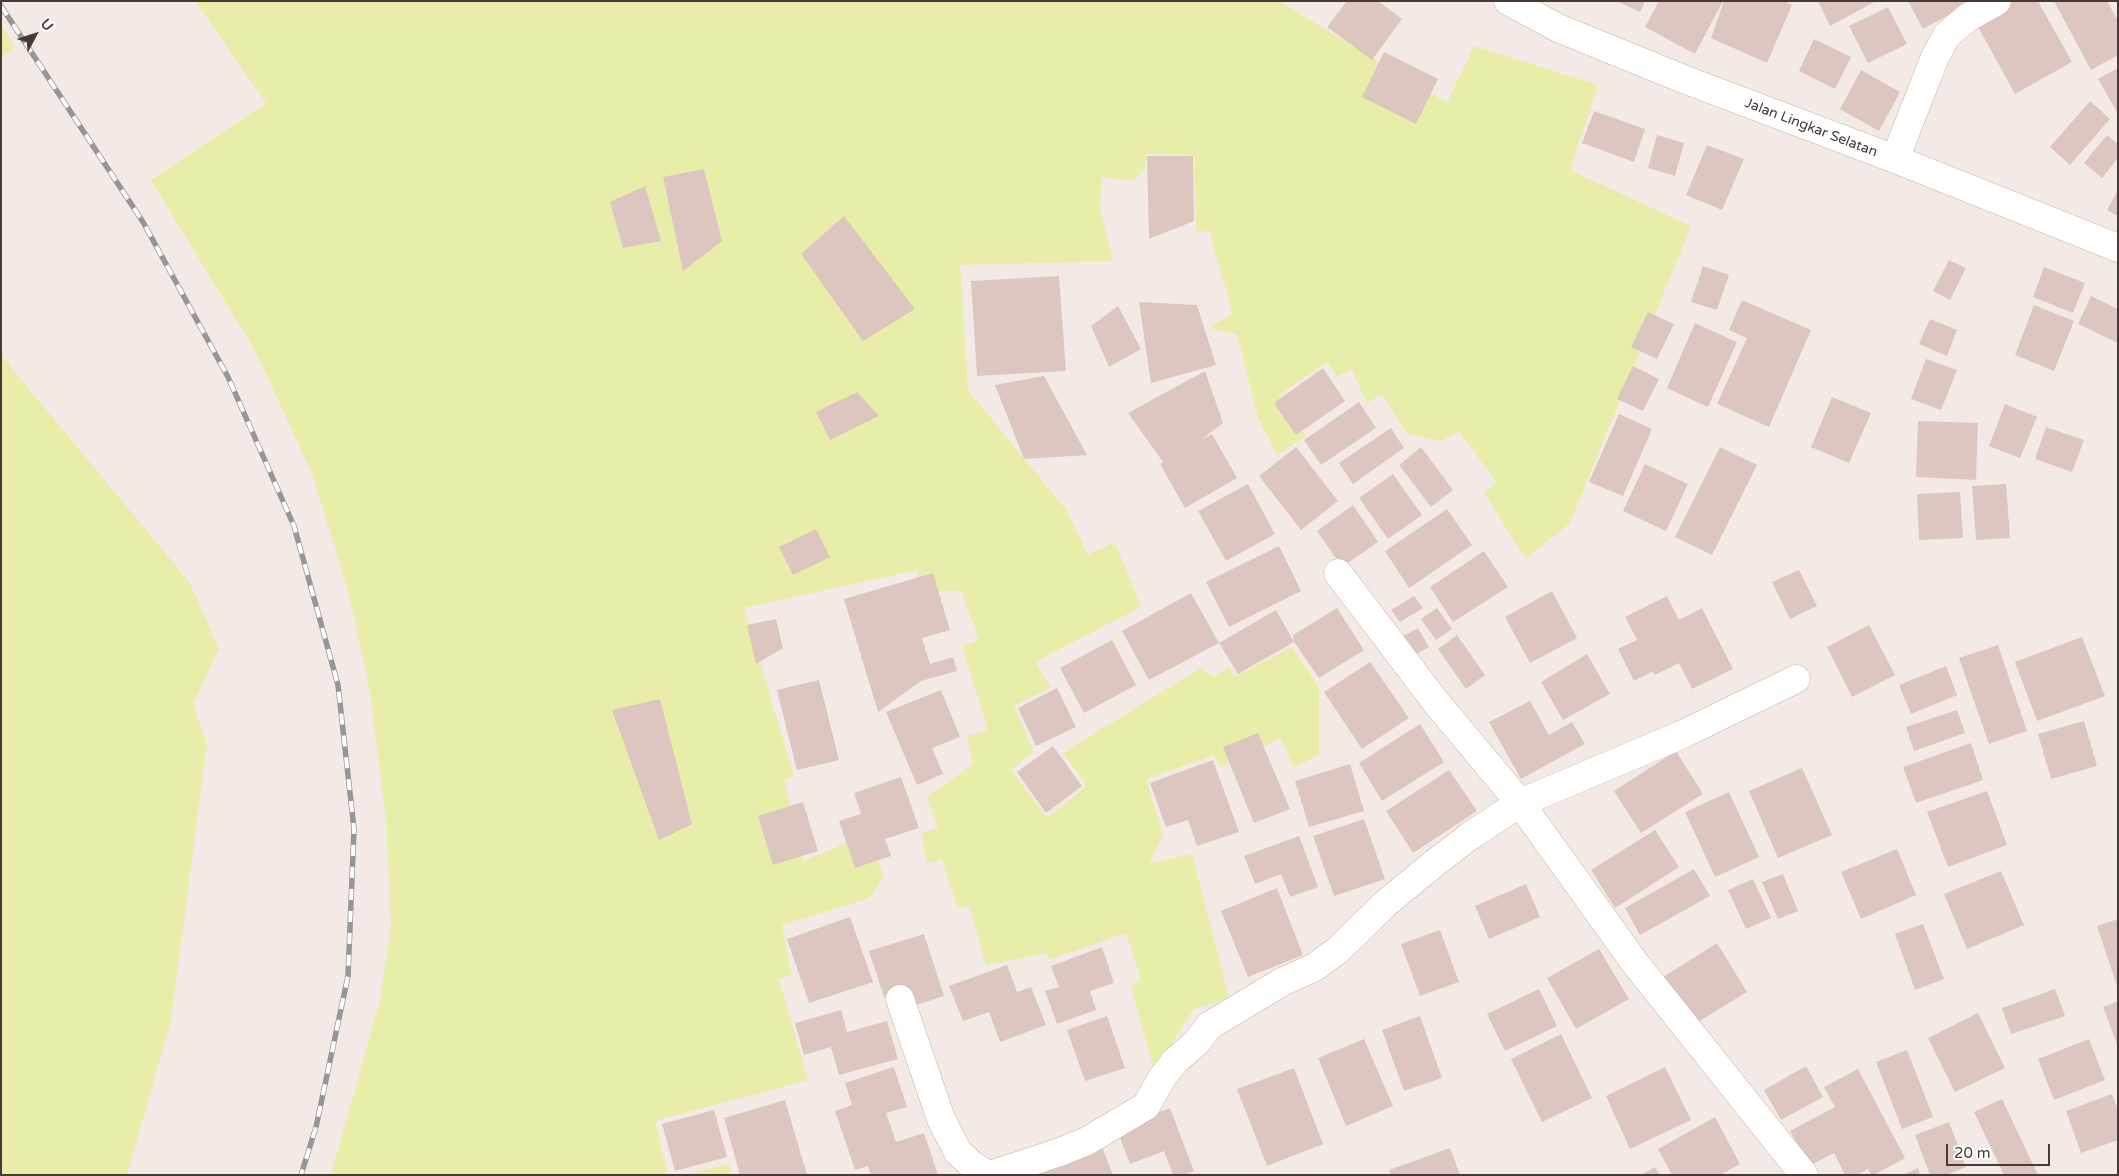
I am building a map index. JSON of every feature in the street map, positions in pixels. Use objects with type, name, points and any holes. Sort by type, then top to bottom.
[{"type":"street","name":"Jalan Lingkar Selatan","points":[[1508,1],[1558,28],[1686,80],[1894,159],[2118,248]]},
{"type":"street","points":[[1894,159],[1935,57],[1947,35],[1967,18],[1997,1]]},
{"type":"street","points":[[1338,573],[1435,701],[1520,803],[1635,963],[1804,1175]]},
{"type":"street","points":[[900,999],[941,1120],[958,1152],[972,1165],[989,1175],[1060,1152],[1087,1141],[1146,1106],[1162,1078],[1175,1061],[1197,1042],[1209,1026],[1282,982],[1315,967],[1338,950],[1386,902],[1436,862],[1470,836],[1520,803],[1681,735],[1796,679]]},
{"type":"green space","points":[[195,1],[1279,1],[1447,103],[1474,46],[1598,85],[1570,170],[1691,226],[1570,523],[1526,559],[1484,493],[1496,482],[1459,431],[1442,441],[1407,434],[1382,394],[1367,403],[1352,370],[1337,376],[1327,362],[1279,395],[1306,436],[1277,455],[1258,418],[1237,334],[1208,328],[1233,314],[1209,230],[1196,233],[1194,155],[1147,154],[1145,168],[1134,181],[1102,177],[1100,208],[1113,261],[960,265],[968,390],[1067,511],[1088,555],[1115,542],[1141,607],[1035,662],[1051,688],[1014,705],[1034,752],[1011,770],[1047,818],[1087,786],[1063,753],[1200,668],[1215,677],[1229,666],[1234,677],[1292,647],[1319,687],[1319,755],[1294,768],[1281,738],[1219,767],[1214,755],[1146,779],[1163,834],[1149,864],[1192,854],[1229,998],[1194,1009],[1154,1071],[1131,986],[1141,979],[1126,933],[1049,960],[1047,953],[986,965],[969,905],[958,908],[942,860],[927,863],[921,834],[938,827],[927,797],[973,764],[967,736],[988,730],[962,646],[979,640],[961,590],[922,593],[917,570],[744,608],[794,776],[784,779],[804,861],[855,839],[876,856],[884,876],[870,898],[782,925],[792,975],[779,979],[808,1080],[655,1121],[668,1175],[331,1175],[380,1000],[391,926],[386,820],[370,691],[349,594],[312,474],[256,352],[151,180],[266,103]]},
{"type":"green space","points":[[1,25],[16,48],[1,57]]},
{"type":"green space","points":[[1,355],[190,583],[219,649],[193,703],[207,744],[171,1020],[127,1175],[1,1175]]},
{"type":"green space","points":[[729,1164],[732,1175],[684,1175]]},
{"type":"building","points":[[1347,1],[1378,1],[1402,19],[1372,60],[1327,27]]},
{"type":"building","points":[[1617,1],[1645,1],[1640,12]]},
{"type":"building","points":[[1659,1],[1723,1],[1695,54],[1645,27]]},
{"type":"building","points":[[1724,1],[1784,1],[1792,5],[1767,63],[1711,38]]},
{"type":"building","points":[[1818,1],[1876,1],[1830,26]]},
{"type":"building","points":[[1908,1],[1962,1],[1965,6],[1923,29]]},
{"type":"building","points":[[2014,1],[2038,1],[2072,62],[2015,94],[1976,23]]},
{"type":"building","points":[[2054,1],[2107,1],[2118,21],[2118,55],[2091,70]]},
{"type":"building","points":[[1888,7],[1907,44],[1868,63],[1849,26]]},
{"type":"building","points":[[1814,39],[1851,57],[1835,89],[1799,71]]},
{"type":"building","points":[[1384,52],[1438,79],[1416,124],[1362,97]]},
{"type":"building","points":[[2118,68],[2118,114],[2098,79]]},
{"type":"building","points":[[1861,70],[1900,92],[1879,131],[1840,109]]},
{"type":"building","points":[[2090,101],[2110,119],[2070,165],[2050,147]]},
{"type":"building","points":[[1594,111],[1645,129],[1634,162],[1582,143]]},
{"type":"building","points":[[1657,135],[1684,143],[1675,176],[1648,168]]},
{"type":"building","points":[[2107,135],[2118,144],[2118,158],[2102,178],[2084,163]]},
{"type":"building","points":[[1707,145],[1744,159],[1722,210],[1686,195]]},
{"type":"building","points":[[1147,156],[1193,156],[1194,221],[1149,239]]},
{"type":"building","points":[[704,169],[722,241],[683,271],[663,177]]},
{"type":"building","points":[[645,186],[661,241],[623,248],[610,202]]},
{"type":"building","points":[[2118,190],[2118,216],[2107,210]]},
{"type":"building","points":[[844,216],[915,309],[863,341],[801,254]]},
{"type":"building","points":[[1949,260],[1966,268],[1950,300],[1933,291]]},
{"type":"building","points":[[1703,266],[1729,275],[1717,310],[1691,302]]},
{"type":"building","points":[[2044,267],[2085,283],[2073,313],[2033,297]]},
{"type":"building","points":[[1059,276],[1066,371],[977,376],[971,281]]},
{"type":"building","points":[[2091,296],[2118,309],[2118,343],[2078,324]]},
{"type":"building","points":[[1742,300],[1811,330],[1769,427],[1717,404],[1747,338],[1729,330]]},
{"type":"building","points":[[1139,302],[1197,305],[1216,365],[1151,383]]},
{"type":"building","points":[[2034,305],[2074,321],[2054,371],[2015,355]]},
{"type":"building","points":[[1118,306],[1141,349],[1109,367],[1091,326]]},
{"type":"building","points":[[1648,312],[1674,324],[1657,359],[1631,347]]},
{"type":"building","points":[[1930,319],[1957,330],[1947,356],[1919,344]]},
{"type":"building","points":[[1695,323],[1737,342],[1708,407],[1667,388]]},
{"type":"building","points":[[1926,359],[1957,370],[1941,410],[1911,399]]},
{"type":"building","points":[[1633,366],[1659,379],[1643,411],[1617,399]]},
{"type":"building","points":[[1323,368],[1345,401],[1296,435],[1274,403]]},
{"type":"building","points":[[1205,371],[1223,423],[1201,440],[1212,434],[1237,478],[1185,508],[1160,464],[1163,462],[1128,413]]},
{"type":"building","points":[[1044,376],[1087,455],[1024,459],[995,385]]},
{"type":"building","points":[[857,392],[879,416],[830,440],[816,412]]},
{"type":"building","points":[[1832,397],[1871,413],[1849,463],[1811,447]]},
{"type":"building","points":[[1359,402],[1376,428],[1321,465],[1304,440]]},
{"type":"building","points":[[2005,404],[2037,417],[2020,458],[1989,446]]},
{"type":"building","points":[[1619,414],[1652,429],[1623,496],[1589,482]]},
{"type":"building","points":[[1918,421],[1978,423],[1976,480],[1916,477]]},
{"type":"building","points":[[2046,427],[2084,440],[2072,472],[2035,459]]},
{"type":"building","points":[[1391,428],[1404,448],[1353,484],[1339,463]]},
{"type":"building","points":[[1296,447],[1338,501],[1301,530],[1259,476]]},
{"type":"building","points":[[1421,447],[1453,490],[1431,507],[1399,465]]},
{"type":"building","points":[[1720,447],[1757,465],[1712,555],[1675,537]]},
{"type":"building","points":[[1645,464],[1688,484],[1666,531],[1623,511]]},
{"type":"building","points":[[1393,474],[1422,515],[1388,539],[1359,498]]},
{"type":"building","points":[[1248,484],[1275,534],[1226,561],[1198,511]]},
{"type":"building","points":[[2006,484],[2010,538],[1976,540],[1972,486]]},
{"type":"building","points":[[1960,492],[1963,538],[1919,540],[1917,494]]},
{"type":"building","points":[[1353,505],[1378,542],[1342,567],[1317,531]]},
{"type":"building","points":[[1447,509],[1472,545],[1409,588],[1385,551]]},
{"type":"building","points":[[816,529],[830,557],[793,575],[779,547]]},
{"type":"building","points":[[1279,546],[1301,591],[1229,627],[1206,582]]},
{"type":"building","points":[[1484,551],[1508,587],[1453,622],[1430,587]]},
{"type":"building","points":[[1799,570],[1817,606],[1790,619],[1772,582]]},
{"type":"building","points":[[933,573],[950,630],[922,638],[930,664],[953,657],[957,671],[921,681],[878,712],[844,599]]},
{"type":"building","points":[[1552,591],[1577,638],[1530,663],[1505,617]]},
{"type":"building","points":[[1191,593],[1219,643],[1149,680],[1122,631]]},
{"type":"building","points":[[1414,596],[1423,608],[1400,622],[1391,610]]},
{"type":"building","points":[[1667,596],[1679,620],[1702,608],[1733,669],[1692,689],[1679,663],[1655,675],[1653,671],[1634,681],[1618,649],[1637,640],[1625,617]]},
{"type":"building","points":[[1337,608],[1364,650],[1319,678],[1294,642],[1293,635]]},
{"type":"building","points":[[1437,608],[1452,629],[1436,640],[1421,619]]},
{"type":"building","points":[[1276,610],[1294,642],[1238,674],[1219,643]]},
{"type":"building","points":[[776,619],[783,648],[756,664],[747,625]]},
{"type":"building","points":[[1869,625],[1895,675],[1852,697],[1827,647]]},
{"type":"building","points":[[1418,628],[1429,647],[1411,657],[1400,638]]},
{"type":"building","points":[[1457,635],[1485,675],[1466,689],[1438,649]]},
{"type":"building","points":[[2082,637],[2105,696],[2037,721],[2015,662]]},
{"type":"building","points":[[1112,640],[1136,685],[1084,713],[1060,668]]},
{"type":"building","points":[[1998,645],[2027,731],[1989,744],[1959,658]]},
{"type":"building","points":[[1587,654],[1610,694],[1563,720],[1541,682]]},
{"type":"building","points":[[1370,662],[1409,718],[1362,749],[1324,692]]},
{"type":"building","points":[[1946,666],[1957,695],[1911,714],[1899,685]]},
{"type":"building","points":[[819,680],[839,760],[797,770],[777,690]]},
{"type":"building","points":[[1057,688],[1076,727],[1036,746],[1018,708]]},
{"type":"building","points":[[941,690],[960,737],[932,748],[943,774],[917,785],[886,712]]},
{"type":"building","points":[[660,699],[692,824],[659,840],[612,710]]},
{"type":"building","points":[[1530,701],[1549,735],[1572,722],[1585,744],[1521,779],[1489,722]]},
{"type":"building","points":[[1957,710],[1965,733],[1914,751],[1906,727]]},
{"type":"building","points":[[2084,721],[2097,766],[2051,779],[2038,734]]},
{"type":"building","points":[[1420,724],[1444,762],[1382,801],[1359,763]]},
{"type":"building","points":[[1258,733],[1290,809],[1254,823],[1223,747]]},
{"type":"building","points":[[1971,743],[1983,780],[1916,803],[1903,767]]},
{"type":"building","points":[[1053,746],[1082,786],[1046,813],[1017,772]]},
{"type":"building","points":[[1676,751],[1703,794],[1641,833],[1614,791]]},
{"type":"building","points":[[1213,760],[1239,832],[1197,846],[1188,820],[1166,827],[1150,783]]},
{"type":"building","points":[[1350,764],[1364,811],[1309,827],[1295,781]]},
{"type":"building","points":[[1802,768],[1832,835],[1778,858],[1749,791]]},
{"type":"building","points":[[1449,770],[1477,811],[1413,853],[1386,811]]},
{"type":"building","points":[[901,777],[919,828],[885,839],[891,856],[855,868],[839,821],[861,814],[854,793]]},
{"type":"building","points":[[1987,791],[2007,845],[1948,867],[1927,812]]},
{"type":"building","points":[[1729,792],[1759,857],[1715,877],[1685,812]]},
{"type":"building","points":[[803,802],[818,851],[773,865],[758,816]]},
{"type":"building","points":[[1364,819],[1385,879],[1334,896],[1313,836]]},
{"type":"building","points":[[1655,830],[1679,867],[1615,908],[1591,870]]},
{"type":"building","points":[[1299,836],[1318,887],[1290,897],[1281,874],[1255,884],[1244,856]]},
{"type":"building","points":[[1897,849],[1916,895],[1861,919],[1841,872]]},
{"type":"building","points":[[1694,869],[1710,896],[1640,935],[1625,908]]},
{"type":"building","points":[[2001,871],[2024,925],[1967,949],[1944,894]]},
{"type":"building","points":[[1783,874],[1798,911],[1778,919],[1762,882]]},
{"type":"building","points":[[1753,879],[1771,918],[1746,929],[1728,890]]},
{"type":"building","points":[[1526,884],[1540,917],[1489,939],[1475,906]]},
{"type":"building","points":[[1277,888],[1303,955],[1248,977],[1221,911]]},
{"type":"building","points":[[850,917],[873,982],[809,1003],[787,939]]},
{"type":"building","points":[[2118,919],[2118,986],[2117,986],[2097,926]]},
{"type":"building","points":[[1923,924],[1944,979],[1915,990],[1895,934]]},
{"type":"building","points":[[1440,930],[1459,982],[1420,996],[1401,944]]},
{"type":"building","points":[[924,934],[944,996],[913,1006],[908,990],[884,997],[869,951]]},
{"type":"building","points":[[1717,943],[1747,992],[1693,1025],[1663,977]]},
{"type":"building","points":[[1102,947],[1114,983],[1090,991],[1096,1010],[1057,1024],[1045,991],[1059,987],[1051,966]]},
{"type":"building","points":[[1599,949],[1629,999],[1576,1029],[1547,978]]},
{"type":"building","points":[[1007,965],[1017,992],[1031,987],[1046,1025],[1000,1042],[989,1012],[963,1021],[949,986]]},
{"type":"building","points":[[1539,989],[1557,1026],[1505,1051],[1487,1014]]},
{"type":"building","points":[[2055,989],[2065,1016],[2011,1034],[2002,1008]]},
{"type":"building","points":[[2118,1001],[2118,1047],[2103,1007]]},
{"type":"building","points":[[841,1010],[847,1032],[887,1021],[898,1059],[839,1075],[831,1047],[804,1055],[795,1023]]},
{"type":"building","points":[[1978,1013],[2005,1068],[1955,1092],[1928,1038]]},
{"type":"building","points":[[1107,1016],[1125,1068],[1085,1081],[1067,1030]]},
{"type":"building","points":[[1420,1016],[1442,1078],[1404,1091],[1382,1030]]},
{"type":"building","points":[[1561,1034],[1592,1098],[1542,1122],[1511,1059]]},
{"type":"building","points":[[1364,1039],[1393,1106],[1346,1126],[1318,1058]]},
{"type":"building","points":[[2089,1039],[2105,1080],[2054,1100],[2038,1059]]},
{"type":"building","points":[[1907,1050],[1933,1117],[1902,1129],[1876,1062]]},
{"type":"building","points":[[1806,1066],[1823,1097],[1781,1120],[1764,1090]]},
{"type":"building","points":[[894,1067],[907,1107],[886,1113],[896,1142],[924,1133],[938,1175],[871,1175],[868,1166],[855,1170],[835,1111],[852,1105],[845,1083]]},
{"type":"building","points":[[1665,1067],[1691,1120],[1630,1149],[1606,1096]]},
{"type":"building","points":[[1294,1068],[1323,1144],[1267,1166],[1237,1089]]},
{"type":"building","points":[[1858,1069],[1905,1158],[1874,1175],[1871,1175],[1868,1169],[1857,1175],[1845,1175],[1834,1153],[1809,1166],[1790,1131],[1835,1107],[1824,1087]]},
{"type":"building","points":[[2112,1094],[2118,1111],[2118,1140],[2081,1153],[2066,1111]]},
{"type":"building","points":[[2002,1099],[2038,1175],[2004,1175],[1974,1112]]},
{"type":"building","points":[[785,1100],[807,1175],[740,1175],[724,1118]]},
{"type":"building","points":[[1170,1108],[1194,1171],[1184,1175],[1173,1175],[1164,1151],[1130,1164],[1116,1128]]},
{"type":"building","points":[[714,1110],[727,1157],[675,1171],[662,1124]]},
{"type":"building","points":[[1715,1117],[1740,1164],[1720,1175],[1672,1175],[1658,1149]]},
{"type":"building","points":[[1949,1122],[1966,1167],[1946,1175],[1930,1175],[1915,1135]]},
{"type":"building","points":[[1100,1142],[1113,1175],[1014,1175]]},
{"type":"building","points":[[1450,1148],[1460,1175],[1391,1175],[1389,1170]]},
{"type":"building","points":[[1655,1167],[1660,1175],[1641,1175]]},
{"type":"building","points":[[1918,1168],[1920,1175],[1903,1175]]},
{"type":"railway","points":[[1,6],[143,222],[228,377],[294,526],[338,685],[354,829],[348,976],[316,1127],[301,1175]]}]
